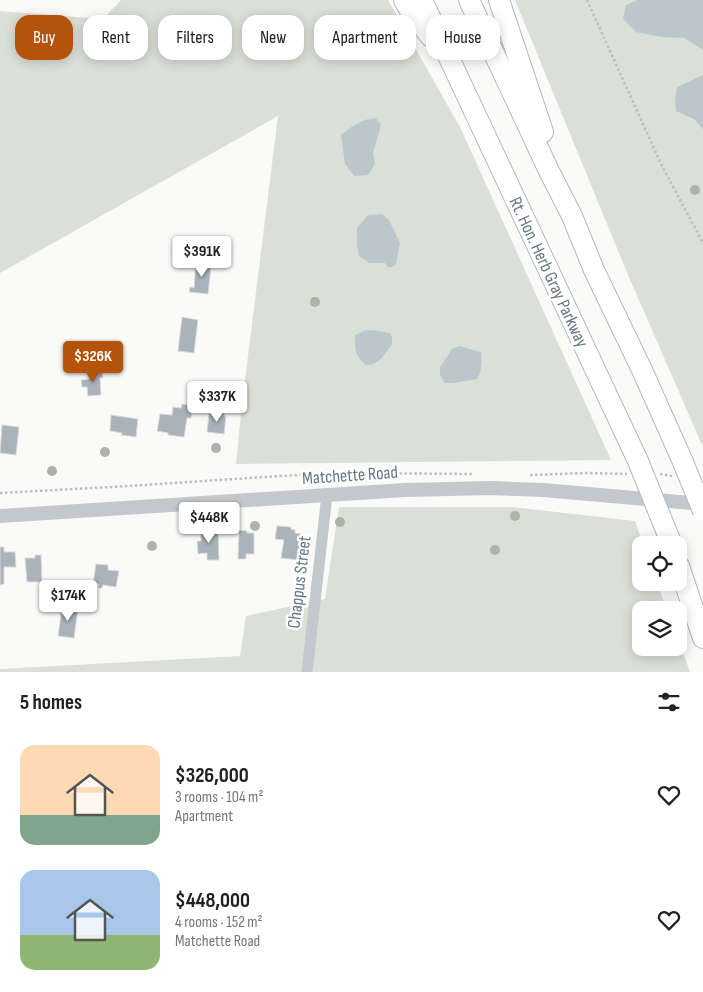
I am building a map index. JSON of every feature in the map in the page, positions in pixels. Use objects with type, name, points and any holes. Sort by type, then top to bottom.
[{"type":"highway","points":[[404,0],[450,61]]},
{"type":"highway","name":"Rt. Hon. Herb Gray Parkway","points":[[422,0],[668,536]]},
{"type":"highway","points":[[469,0],[572,216]]},
{"type":"highway","points":[[498,0],[572,216],[594,270],[642,370],[680,469],[703,511]]},
{"type":"highway","points":[[687,590],[703,638]]},
{"type":"street","name":"Matchette Road","points":[[0,516],[405,490],[491,488],[543,490],[703,504]]},
{"type":"street","name":"Chappus Street","points":[[307,672],[328,496]]},
{"type":"path","points":[[587,0],[661,164],[703,243]]},
{"type":"path","points":[[522,475],[635,467]]},
{"type":"path","points":[[660,474],[680,469]]},
{"type":"path","points":[[0,493],[336,473],[476,474]]},
{"type":"shaded area","points":[[121,0],[388,0],[396,15],[314,15],[314,60],[416,60],[416,49],[461,129],[611,460],[236,464],[278,116],[0,273],[0,11],[52,15],[15,15],[15,60],[73,60],[73,17],[83,17],[83,60],[148,60],[148,15],[107,15]]},
{"type":"shaded area","points":[[515,0],[703,0],[703,447],[628,275]]},
{"type":"shaded area","points":[[638,0],[703,0],[703,50],[684,38],[662,37],[636,32],[623,19],[626,5]]},
{"type":"shaded area","points":[[703,75],[703,129],[694,119],[676,111],[675,99],[677,87]]},
{"type":"shaded area","points":[[376,118],[381,125],[373,153],[375,164],[368,175],[354,176],[345,164],[341,135],[357,124]]},
{"type":"shaded area","points":[[382,214],[389,220],[400,243],[396,264],[392,267],[387,267],[385,263],[369,263],[359,256],[357,228],[368,215]]},
{"type":"shaded area","points":[[366,330],[391,334],[392,344],[381,359],[374,364],[366,365],[356,352],[355,335]]},
{"type":"shaded area","points":[[459,346],[481,352],[480,373],[477,379],[445,383],[440,375],[440,367],[452,349]]},
{"type":"shaded area","points":[[339,507],[512,507],[635,521],[640,536],[632,536],[632,591],[660,591],[664,601],[632,601],[632,656],[684,656],[690,672],[0,672],[0,669],[240,656],[246,616],[325,599]]},
{"type":"building","points":[[207,258],[212,258],[208,294],[189,292],[190,287],[194,288],[196,263],[206,264]]},
{"type":"building","points":[[182,317],[198,320],[194,353],[178,351]]},
{"type":"building","points":[[102,371],[103,378],[100,378],[101,395],[88,396],[87,387],[82,387],[81,380],[89,379],[89,372]]},
{"type":"building","points":[[182,404],[193,406],[191,418],[187,418],[184,437],[168,435],[168,433],[157,431],[160,414],[172,415],[173,407],[181,408]]},
{"type":"building","points":[[213,411],[224,412],[224,416],[226,416],[224,434],[207,432],[209,414],[213,414]]},
{"type":"building","points":[[111,415],[138,419],[136,437],[110,431]]},
{"type":"building","points":[[2,425],[19,427],[16,455],[0,453]]},
{"type":"building","points":[[277,526],[291,527],[291,529],[295,530],[295,533],[302,534],[299,560],[281,558],[284,540],[275,539]]},
{"type":"building","points":[[201,529],[218,529],[219,560],[207,560],[207,553],[198,554],[197,541],[201,541]]},
{"type":"building","points":[[239,530],[254,533],[254,554],[246,554],[246,559],[238,559]]},
{"type":"building","points":[[0,547],[4,547],[4,552],[15,552],[16,567],[4,567],[4,584],[0,585]]},
{"type":"building","points":[[35,555],[41,555],[42,582],[27,582],[25,558],[35,558]]},
{"type":"building","points":[[96,564],[108,565],[108,570],[119,571],[116,587],[103,585],[102,588],[98,588],[99,584],[93,584]]},
{"type":"building","points":[[62,607],[78,609],[74,638],[58,636]]}]
